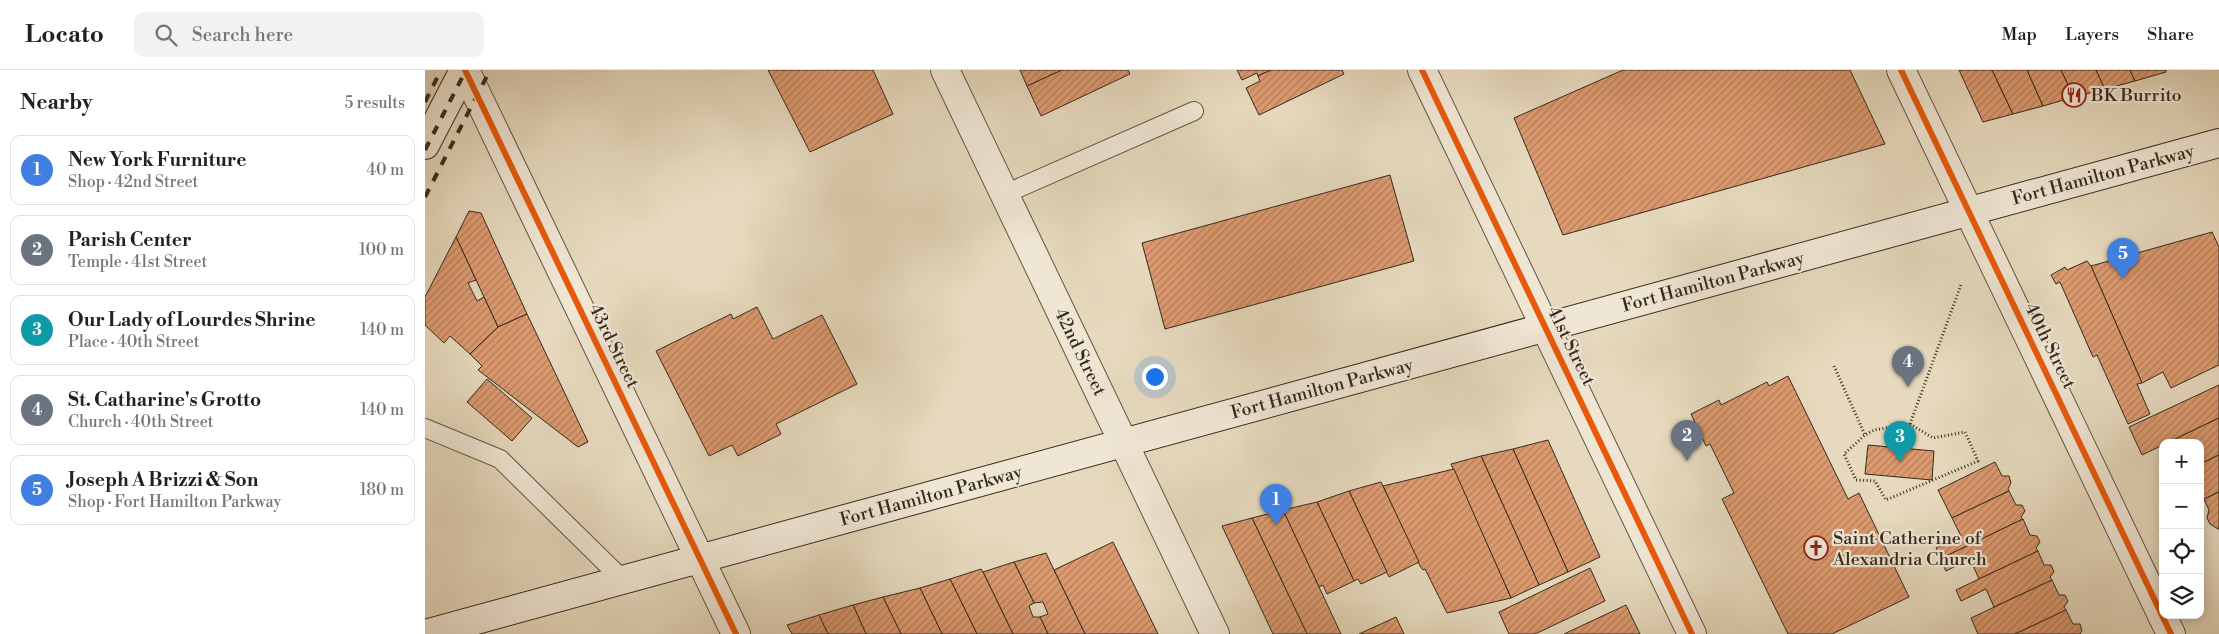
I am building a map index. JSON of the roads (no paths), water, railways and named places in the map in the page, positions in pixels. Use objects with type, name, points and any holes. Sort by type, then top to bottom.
[{"type":"street","points":[[425,145],[464,70]]},
{"type":"street","name":"43rd Street","points":[[464,70],[736,634]]},
{"type":"street","name":"42nd Street","points":[[945,70],[1215,634]]},
{"type":"street","name":"41st Street","points":[[1422,70],[1692,634]]},
{"type":"street","name":"40th Street","points":[[1901,70],[2171,634]]},
{"type":"street","name":"Fort Hamilton Parkway","points":[[425,634],[2219,143]]},
{"type":"lane","points":[[1005,194],[1194,111]]},
{"type":"lane","points":[[425,428],[500,459],[623,580]]},
{"type":"railway","points":[[425,102],[441,70]]},
{"type":"railway","points":[[425,150],[466,70]]},
{"type":"railway","points":[[425,197],[490,70]]},
{"type":"place","name":"BK Burrito","points":[[2074,95]]},
{"type":"place","name":"Joseph A Brizzi & Son","points":[[2123,279]]},
{"type":"place","name":"St. Catharine's Grotto","points":[[1908,387]]},
{"type":"place","name":"Parish Center","points":[[1687,461]]},
{"type":"place","name":"Our Lady of Lourdes Shrine","points":[[1900,462]]},
{"type":"place","name":"New York Furniture","points":[[1276,525]]},
{"type":"place","name":"Saint Catherine of Alexandria Church","points":[[1816,548]]}]
